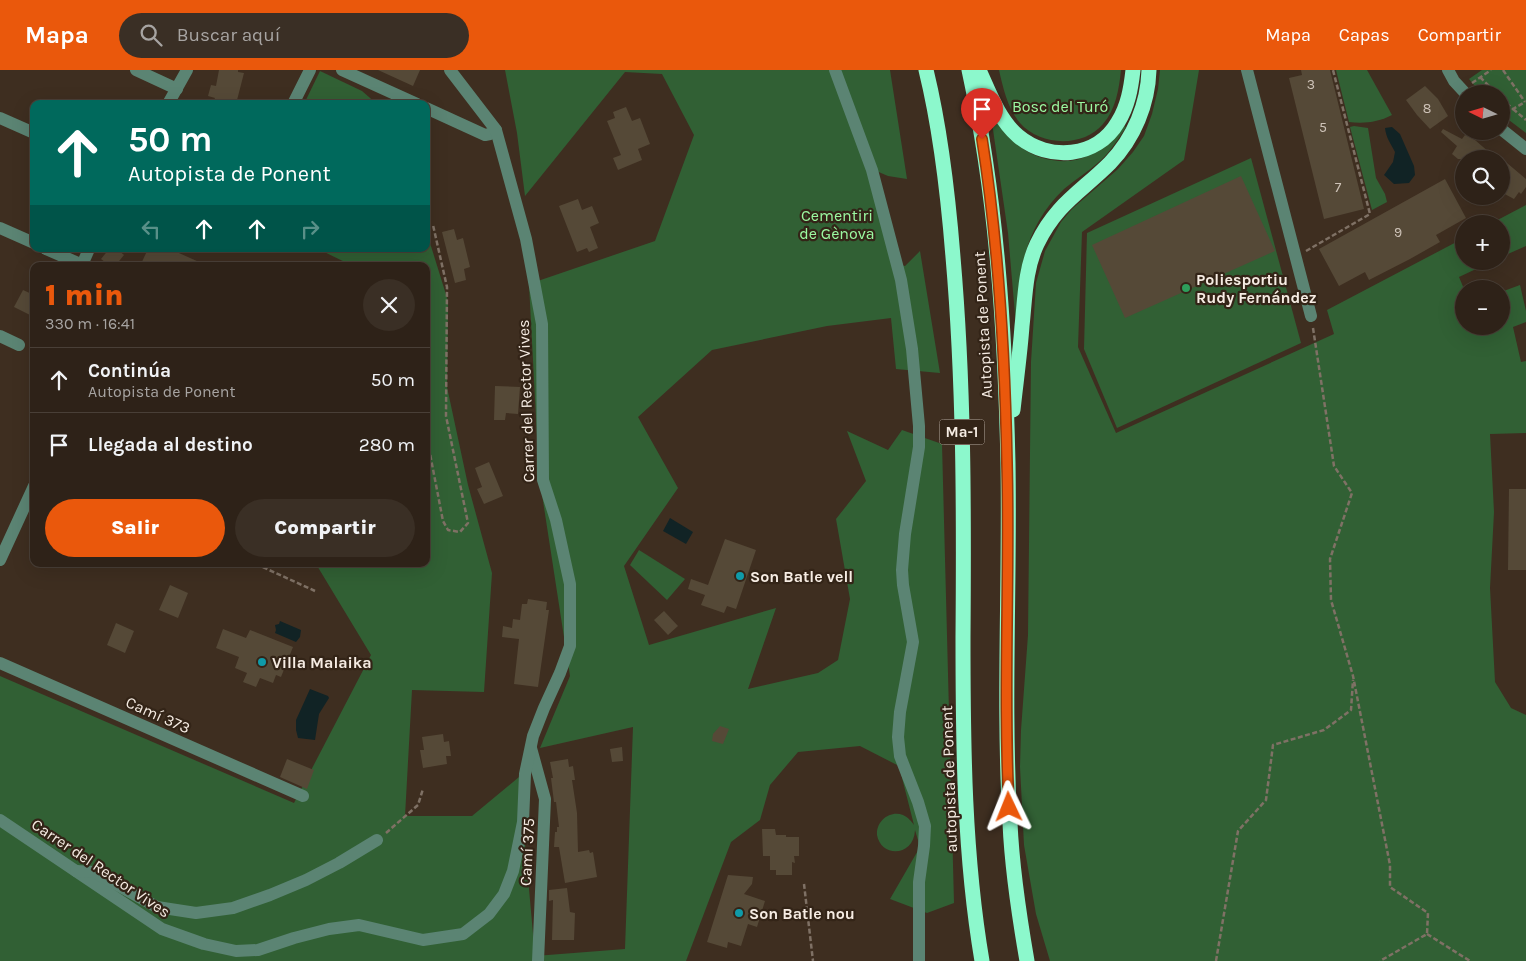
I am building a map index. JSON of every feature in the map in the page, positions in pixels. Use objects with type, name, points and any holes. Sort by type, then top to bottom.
[{"type":"highway","name":"Autopista de Ponent","points":[[926,70],[942,156],[949,210],[957,304],[963,462],[964,595]]},
{"type":"highway","name":"Autopista de Ponent","points":[[969,70],[985,155],[999,278],[1002,323],[1008,463],[1007,700],[1010,826],[1016,893],[1027,961]]},
{"type":"highway","points":[[979,70],[995,105],[1011,128],[1024,140],[1037,148],[1061,153],[1077,152],[1090,147],[1103,139],[1114,128],[1127,103],[1133,70]]},
{"type":"highway","points":[[1008,463],[1026,283],[1035,246],[1046,226],[1065,203],[1110,163],[1128,140],[1141,114],[1147,90],[1149,70]]},
{"type":"highway","name":"autopista de Ponent","points":[[964,595],[964,735],[968,841],[971,888],[982,961]]},
{"type":"street","points":[[136,70],[177,89]]},
{"type":"street","points":[[170,100],[187,70]]},
{"type":"street","points":[[295,100],[310,70]]},
{"type":"street","points":[[342,70],[407,100]]},
{"type":"street","name":"Carrer del Rector Vives","points":[[0,820],[162,929],[204,944],[236,951],[258,950],[329,929],[359,926],[423,940],[463,934],[489,914],[504,894],[514,871],[523,822],[525,774],[533,736],[570,646],[570,584],[556,520],[543,480],[542,324],[526,239],[496,130],[450,70]]},
{"type":"street","points":[[835,70],[872,170],[901,280],[912,349],[919,447],[905,534],[902,570],[913,642],[900,712],[898,738],[900,756],[925,826],[919,882],[919,961]]},
{"type":"street","points":[[1247,70],[1312,316]]},
{"type":"street","points":[[1448,70],[1458,85]]},
{"type":"street","points":[[430,110],[485,135],[496,130]]},
{"type":"street","points":[[0,118],[30,131]]},
{"type":"street","points":[[1510,136],[1526,149]]},
{"type":"street","points":[[0,228],[30,241]]},
{"type":"street","points":[[53,252],[74,262]]},
{"type":"street","points":[[0,336],[19,345]]},
{"type":"street","points":[[0,559],[30,495]]},
{"type":"street","name":"Camí 373","points":[[0,663],[303,796]]},
{"type":"street","name":"Camí 375","points":[[531,746],[545,800],[538,961]]},
{"type":"street","points":[[76,871],[94,872],[156,907],[196,912],[233,908],[270,895],[315,876],[377,840]]},
{"type":"path","points":[[1296,257],[1370,214],[1333,70]]},
{"type":"path","points":[[1484,75],[1491,70]]},
{"type":"path","points":[[1504,70],[1525,101],[1513,109]]},
{"type":"path","points":[[1480,77],[1488,85]]},
{"type":"path","points":[[1510,106],[1526,120]]},
{"type":"path","points":[[430,455],[442,521],[448,530],[460,532],[468,522],[446,416],[447,287],[433,225]]},
{"type":"path","points":[[1312,316],[1334,466],[1352,493],[1330,560],[1331,600],[1353,676],[1390,866],[1390,887],[1428,913],[1428,934]]},
{"type":"path","points":[[263,567],[315,591]]},
{"type":"path","points":[[1216,961],[1238,831],[1266,800],[1272,745],[1324,730],[1351,710],[1353,676]]},
{"type":"path","points":[[377,840],[418,805],[423,789]]},
{"type":"path","points":[[804,884],[813,961]]},
{"type":"path","points":[[1380,961],[1428,934]]},
{"type":"path","points":[[1428,934],[1470,961]]},
{"type":"green space","name":"Cementiri de Gènova","points":[[505,70],[890,70],[907,179],[888,176],[867,167],[894,264],[905,266],[920,251],[940,373],[896,369],[891,318],[827,326],[712,350],[638,417],[678,488],[624,566],[649,645],[776,608],[748,689],[818,673],[838,660],[850,599],[836,519],[866,481],[847,431],[888,450],[902,430],[942,444],[954,903],[927,913],[890,899],[920,847],[915,830],[913,839],[904,850],[891,851],[884,848],[880,842],[877,830],[881,821],[889,815],[903,815],[914,825],[899,766],[860,746],[798,752],[770,785],[760,820],[731,842],[686,961],[0,961],[0,676],[294,803],[371,655],[318,567],[430,567],[430,262],[345,262],[324,252],[430,252],[430,243],[448,301],[447,387],[468,485],[492,573],[484,692],[412,690],[405,816],[472,816],[519,777],[535,956],[625,949],[633,727],[540,748],[570,676],[539,475],[529,284],[655,241],[694,135],[662,74],[625,72],[525,196],[517,133]]},
{"type":"green space","name":"Bosc del Turó","points":[[999,70],[1121,70],[1114,105],[1103,124],[1095,132],[1084,137],[1062,141],[1050,140],[1039,136],[1028,131],[1020,123],[1009,105]]},
{"type":"green space","points":[[1160,70],[1199,70],[1184,160],[1082,232],[1078,347],[1116,433],[1334,334],[1327,310],[1455,243],[1455,270],[1474,270],[1459,277],[1460,280],[1455,280],[1455,335],[1510,335],[1510,289],[1520,285],[1526,311],[1526,322],[1513,327],[1521,362],[1526,361],[1526,433],[1490,434],[1494,512],[1490,588],[1495,682],[1511,708],[1526,715],[1526,961],[1050,961],[1036,914],[1024,845],[1020,767],[1028,635],[1031,362],[1036,283],[1045,251],[1061,222],[1072,209],[1118,169],[1144,136],[1158,89]]},
{"type":"green space","points":[[1336,70],[1367,70],[1392,115],[1371,122],[1349,122]]},
{"type":"green space","points":[[1482,70],[1526,70],[1526,133],[1510,121],[1510,85],[1474,85],[1469,79]]},
{"type":"green space","points":[[320,71],[362,91],[372,100],[306,100]]},
{"type":"green space","points":[[990,109],[1021,147],[1039,157],[1056,161],[1074,160],[1088,155],[1124,126],[1126,127],[1104,157],[1064,189],[1040,219],[1032,235],[1021,270],[1016,326],[1008,233]]},
{"type":"green space","points":[[1350,127],[1368,128],[1376,178],[1385,194],[1387,202],[1372,210]]},
{"type":"green space","name":"Poliesportiu Rudy Fernández","points":[[1251,158],[1301,343],[1117,428],[1084,349],[1087,233]]},
{"type":"green space","points":[[1526,205],[1526,246],[1510,253],[1510,215],[1507,215]]},
{"type":"green space","points":[[639,550],[685,579],[667,600],[630,565]]},
{"type":"shaded area","points":[[1392,127],[1400,134],[1414,166],[1415,175],[1409,183],[1394,184],[1384,175],[1393,162],[1395,152],[1385,128]]},
{"type":"shaded area","points":[[670,518],[693,532],[686,544],[663,531]]},
{"type":"shaded area","points":[[280,621],[301,630],[300,637],[296,642],[275,633],[275,625],[279,624]]},
{"type":"shaded area","points":[[310,689],[329,698],[319,714],[315,740],[298,738],[296,730],[296,720]]},
{"type":"building","points":[[219,70],[238,70],[238,72],[244,73],[237,100],[214,100],[215,98],[208,96],[211,85],[216,86]]},
{"type":"building","points":[[378,70],[420,70],[413,86]]},
{"type":"building","points":[[1301,70],[1330,70],[1364,209],[1324,219],[1289,78],[1302,75]]},
{"type":"building","points":[[1425,86],[1438,99],[1448,116],[1430,129],[1406,100]]},
{"type":"building","points":[[626,107],[632,121],[640,118],[650,144],[638,149],[642,160],[618,170],[613,158],[621,155],[607,121],[615,118],[613,112]]},
{"type":"building","points":[[1443,129],[1455,135],[1455,140],[1475,140],[1487,150],[1455,150],[1455,156],[1452,154],[1457,146],[1441,132]]},
{"type":"building","points":[[1510,166],[1526,179],[1526,187],[1514,199],[1510,197]]},
{"type":"building","points":[[1241,176],[1275,251],[1125,318],[1092,245]]},
{"type":"building","points":[[1445,179],[1455,198],[1455,205],[1459,205],[1464,215],[1455,215],[1455,224],[1436,235],[1440,242],[1369,280],[1365,272],[1339,286],[1319,249]]},
{"type":"building","points":[[578,199],[582,210],[592,206],[599,223],[590,227],[598,248],[589,252],[587,248],[577,252],[559,206]]},
{"type":"building","points":[[454,229],[457,240],[463,238],[470,267],[464,269],[466,280],[455,283],[442,232]]},
{"type":"building","points":[[107,252],[120,252],[124,255],[118,262],[105,262],[101,259]]},
{"type":"building","points":[[147,252],[177,252],[199,262],[142,262]]},
{"type":"building","points":[[23,290],[30,293],[30,315],[14,307]]},
{"type":"building","points":[[495,386],[520,387],[518,414],[506,413],[505,420],[494,420]]},
{"type":"building","points":[[489,462],[503,496],[484,504],[477,489],[482,487],[475,468]]},
{"type":"building","points":[[1509,489],[1526,489],[1526,570],[1508,570]]},
{"type":"building","name":"Son Batle vell","points":[[725,539],[756,550],[736,609],[727,606],[724,613],[701,605],[705,595],[688,589],[691,579],[708,585]]},
{"type":"building","points":[[170,585],[188,593],[178,618],[159,610]]},
{"type":"building","points":[[528,599],[547,602],[546,610],[549,610],[538,687],[514,684],[519,639],[502,637],[503,626],[512,628],[513,619],[520,620],[522,604],[527,604]]},
{"type":"building","points":[[664,611],[678,626],[668,635],[654,620]]},
{"type":"building","points":[[116,623],[134,631],[125,653],[107,645]]},
{"type":"building","name":"Villa Malaika","points":[[223,629],[246,638],[250,630],[293,647],[281,677],[276,675],[273,683],[260,678],[256,687],[243,682],[247,673],[235,668],[239,657],[216,648]]},
{"type":"building","points":[[720,726],[729,729],[723,744],[712,741],[713,734]]},
{"type":"building","points":[[443,734],[444,742],[449,741],[451,756],[446,756],[447,764],[423,768],[420,750],[424,750],[422,737]]},
{"type":"building","points":[[622,747],[623,761],[612,762],[610,749]]},
{"type":"building","points":[[287,759],[314,770],[307,789],[280,777]]},
{"type":"building","points":[[568,759],[569,767],[573,766],[575,780],[572,780],[577,813],[578,852],[589,850],[590,853],[593,852],[597,877],[565,883],[559,847],[554,847],[555,832],[557,832],[557,827],[559,827],[556,802],[554,802],[550,762]]},
{"type":"building","points":[[762,829],[775,829],[776,835],[799,837],[799,856],[794,856],[795,863],[792,862],[792,875],[776,875],[776,870],[770,870],[770,856],[763,856]]},
{"type":"building","name":"Son Batle nou","points":[[728,875],[753,877],[752,884],[744,894],[765,901],[757,927],[748,924],[741,946],[728,942],[727,948],[707,942]]},
{"type":"building","points":[[567,888],[570,912],[575,913],[574,940],[552,940],[553,900],[549,901],[549,890]]},
{"type":"place","name":"Poliesportiu Rudy Fernández","points":[[1186,288]]},
{"type":"place","name":"Son Batle vell","points":[[740,576]]},
{"type":"place","name":"Villa Malaika","points":[[262,662]]},
{"type":"place","name":"Son Batle nou","points":[[739,913]]},
{"type":"route","points":[[982,139],[999,278],[1008,463],[1007,700],[1009,807]]}]
